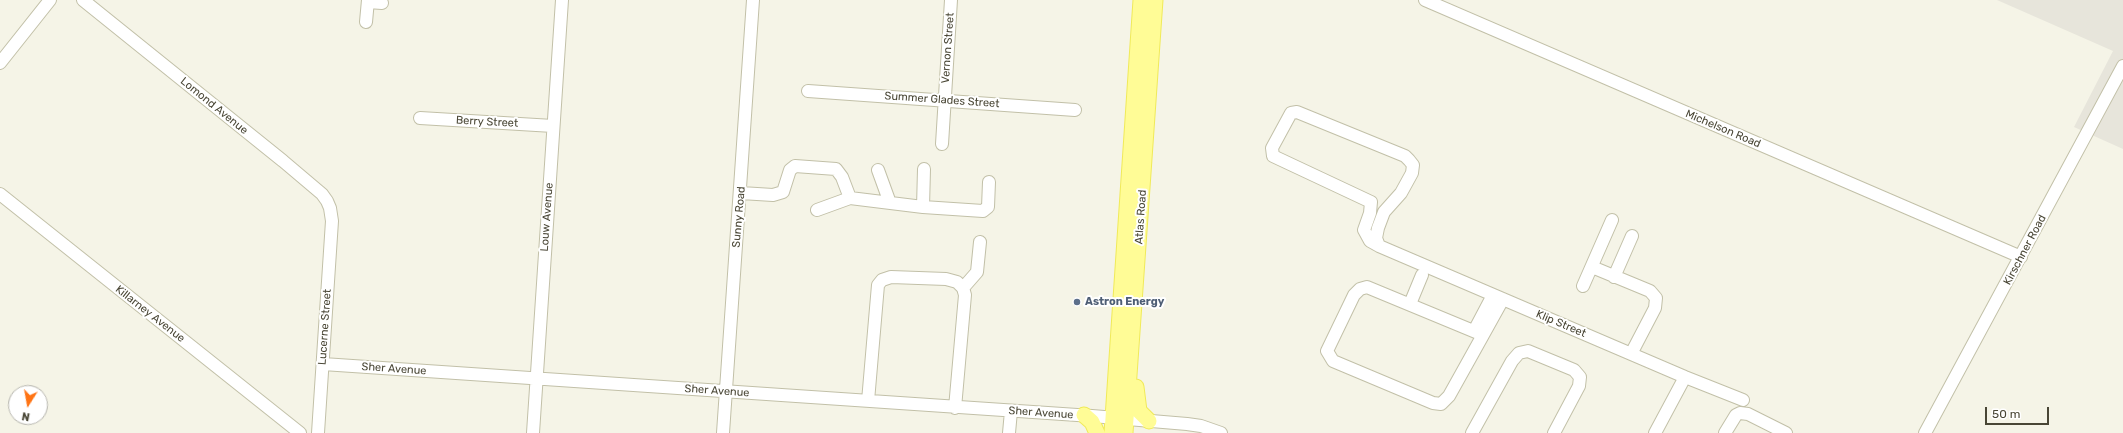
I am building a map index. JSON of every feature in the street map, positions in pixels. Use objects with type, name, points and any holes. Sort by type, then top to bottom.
[{"type":"main road","name":"Atlas Road","points":[[1121,423],[1141,0]]},
{"type":"main road","name":"Atlas Road","points":[[1112,433],[1121,423],[1132,349],[1155,0]]},
{"type":"main road","points":[[1132,349],[1135,361],[1137,406],[1149,421]]},
{"type":"main road","points":[[1084,415],[1092,422],[1097,433]]},
{"type":"street","points":[[0,63],[50,0]]},
{"type":"street","name":"Lomond Avenue","points":[[83,0],[322,194],[330,208],[332,221]]},
{"type":"street","name":"Louw Avenue","points":[[533,433],[562,0]]},
{"type":"street","name":"Sunny Road","points":[[723,433],[753,0]]},
{"type":"street","name":"Vernon Street","points":[[942,144],[951,0]]},
{"type":"street","name":"Michelson Road","points":[[1425,0],[2021,257]]},
{"type":"street","points":[[366,22],[368,1],[382,3]]},
{"type":"street","name":"Kirschner Road","points":[[1926,433],[2123,66]]},
{"type":"street","name":"Summer Glades Street","points":[[808,91],[1075,110]]},
{"type":"street","points":[[1297,112],[1398,153],[1409,160],[1413,165],[1412,173],[1401,193],[1384,212],[1376,238],[1379,246],[1370,241],[1365,234],[1372,207],[1371,202],[1276,159],[1273,156],[1272,148],[1291,113],[1297,112]]},
{"type":"street","name":"Berry Street","points":[[420,118],[553,126]]},
{"type":"street","points":[[741,189],[783,192],[790,170],[795,166],[826,167],[838,170],[850,198]]},
{"type":"street","points":[[878,170],[890,204]]},
{"type":"street","points":[[923,207],[924,170]]},
{"type":"street","points":[[817,210],[850,198],[923,207],[984,210],[988,207],[989,182]]},
{"type":"street","name":"Killarney Avenue","points":[[0,194],[300,433]]},
{"type":"street","points":[[1583,286],[1612,220]]},
{"type":"street","name":"Lucerne Street","points":[[318,433],[332,221]]},
{"type":"street","points":[[1614,277],[1632,236]]},
{"type":"street","points":[[963,288],[977,272],[980,242]]},
{"type":"street","name":"Klip Street","points":[[1379,246],[1685,377],[1743,400]]},
{"type":"street","points":[[1592,267],[1650,291],[1656,298],[1655,308],[1631,354]]},
{"type":"street","points":[[1410,304],[1422,275]]},
{"type":"street","points":[[868,401],[877,294],[880,282],[891,277],[946,279],[957,282],[963,288],[965,295],[955,408]]},
{"type":"street","points":[[1478,333],[1370,287],[1360,289],[1354,295],[1342,316],[1326,351],[1333,361],[1437,404],[1443,403],[1449,396],[1478,333],[1498,297]]},
{"type":"street","points":[[1472,433],[1512,361],[1519,353],[1528,350],[1574,370],[1580,377],[1579,386],[1554,433]]},
{"type":"street","name":"Sher Avenue","points":[[322,364],[955,408],[1084,415],[1121,423],[1149,421],[1201,426],[1221,433]]},
{"type":"street","points":[[1655,433],[1685,377]]},
{"type":"street","points":[[1009,433],[1011,411]]},
{"type":"street","points":[[1725,433],[1736,415],[1740,413],[1748,414],[1786,433]]},
{"type":"shaded area","points":[[1997,0],[2123,0],[2123,149],[2074,127],[2113,51]]},
{"type":"place","name":"Astron Energy","points":[[1077,302]]}]
